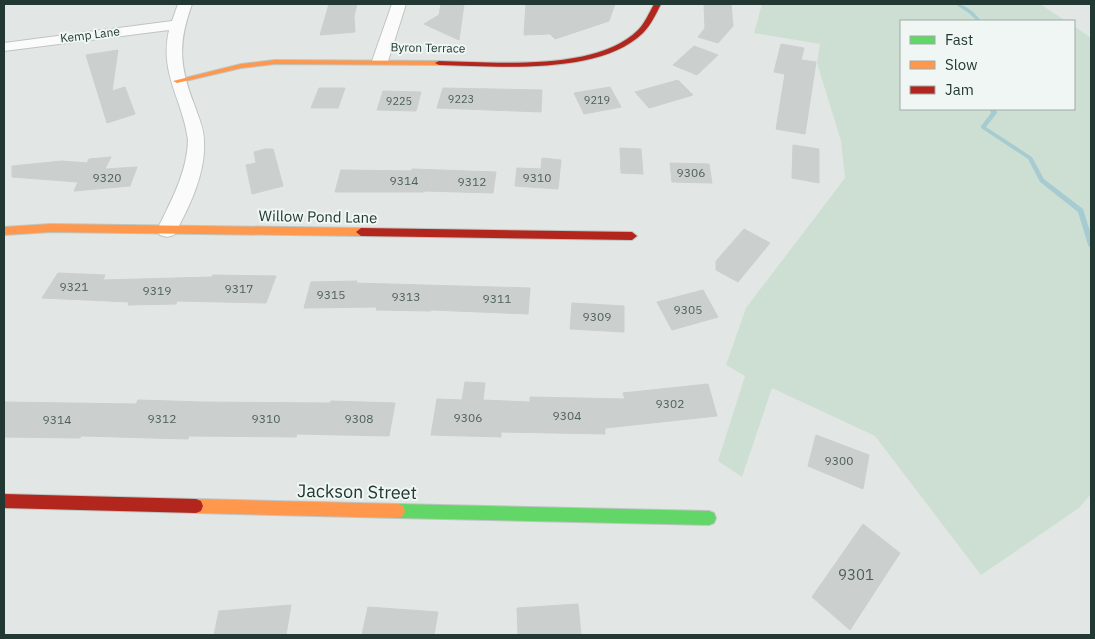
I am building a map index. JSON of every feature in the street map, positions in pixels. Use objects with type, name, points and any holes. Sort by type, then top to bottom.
[{"type":"street","points":[[167,230],[192,172],[195,155],[195,132],[176,80],[173,62],[173,39],[185,4]]},
{"type":"street","points":[[380,61],[399,4]]},
{"type":"street","name":"Byron Terrace","points":[[176,80],[241,66],[297,61],[549,63],[576,61],[608,52],[625,44],[646,27],[657,4]]},
{"type":"street","name":"Kemp Lane","points":[[4,47],[177,25]]},
{"type":"street","name":"Willow Pond Lane","points":[[4,231],[50,228],[632,236]]},
{"type":"street","name":"Jackson Street","points":[[4,501],[709,518]]},
{"type":"green space","points":[[762,4],[1040,4],[1064,20],[900,20],[900,110],[1075,110],[1075,27],[1091,38],[1091,494],[1079,508],[981,575],[875,436],[772,388],[742,477],[718,461],[745,376],[726,365],[746,308],[845,178],[841,141],[817,63],[820,44],[754,33]]},
{"type":"building","points":[[329,4],[357,4],[354,16],[355,32],[320,35]]},
{"type":"building","points":[[441,4],[464,4],[459,40],[424,24],[439,15]]},
{"type":"building","points":[[526,4],[615,4],[609,21],[555,39],[550,34],[524,35]]},
{"type":"building","points":[[704,4],[731,4],[733,26],[718,43],[698,37],[705,28]]},
{"type":"building","points":[[781,44],[804,48],[801,60],[816,62],[805,134],[776,129],[785,74],[774,72]]},
{"type":"building","points":[[694,46],[718,55],[697,75],[673,65]]},
{"type":"building","points":[[118,50],[112,91],[125,87],[135,114],[107,123],[86,55]]},
{"type":"building","points":[[678,80],[693,95],[649,108],[635,92]]},
{"type":"building","points":[[610,87],[621,107],[584,114],[574,93]]},
{"type":"building","points":[[319,88],[345,88],[338,108],[311,108]]},
{"type":"building","points":[[443,88],[542,90],[541,112],[437,108]]},
{"type":"building","points":[[383,91],[421,92],[416,111],[377,110]]},
{"type":"building","points":[[793,145],[819,149],[819,183],[792,178]]},
{"type":"building","points":[[620,148],[641,149],[643,174],[621,173]]},
{"type":"building","points":[[273,149],[283,186],[252,194],[246,165],[256,163],[254,152]]},
{"type":"building","points":[[111,157],[105,169],[137,167],[130,186],[74,191],[78,182],[12,177],[12,166],[62,161],[87,163],[89,159]]},
{"type":"building","points":[[542,158],[561,160],[558,189],[515,186],[517,168],[541,169]]},
{"type":"building","points":[[670,163],[709,164],[712,183],[672,182]]},
{"type":"building","points":[[412,169],[496,172],[493,193],[425,191],[335,192],[341,170],[411,171]]},
{"type":"building","points":[[744,229],[770,243],[738,282],[716,270],[716,261]]},
{"type":"building","points":[[58,273],[105,275],[103,280],[212,277],[213,275],[276,276],[266,303],[177,301],[176,304],[128,305],[129,302],[42,298]]},
{"type":"building","points":[[357,281],[356,283],[530,288],[528,314],[376,310],[377,307],[304,308],[311,282]]},
{"type":"building","points":[[703,290],[718,317],[672,330],[657,302]]},
{"type":"building","points":[[572,303],[624,306],[624,332],[570,329]]},
{"type":"building","points":[[465,382],[485,383],[483,400],[530,402],[530,397],[625,399],[623,393],[708,384],[717,416],[605,428],[605,434],[501,432],[501,437],[431,435],[437,399],[462,400]]},
{"type":"building","points":[[138,400],[395,403],[389,436],[297,434],[296,437],[189,436],[188,439],[81,436],[80,438],[4,437],[4,402],[136,404]]},
{"type":"building","points":[[816,435],[869,455],[863,489],[808,466]]},
{"type":"building","points":[[863,524],[900,553],[850,630],[812,597]]},
{"type":"building","points":[[578,604],[581,635],[518,635],[517,608]]},
{"type":"building","points":[[291,605],[286,635],[214,635],[219,611]]},
{"type":"building","points":[[368,607],[438,612],[434,635],[362,635]]},
{"type":"waterway","points":[[957,4],[972,13],[978,20]]},
{"type":"waterway","points":[[993,110],[994,113],[983,127],[1030,158],[1042,180],[1081,211],[1091,245]]},
{"type":"traffic: fast","points":[[398,511],[709,518]]},
{"type":"traffic: slow","points":[[177,81],[241,66],[275,62],[439,63]]},
{"type":"traffic: slow","points":[[4,231],[51,228],[361,232]]},
{"type":"traffic: slow","points":[[196,506],[398,511]]},
{"type":"traffic: jam","points":[[439,63],[544,63],[571,61],[597,55],[620,46],[639,33],[649,20],[657,4]]},
{"type":"traffic: jam","points":[[361,232],[632,236]]},
{"type":"traffic: jam","points":[[4,501],[196,506]]}]
